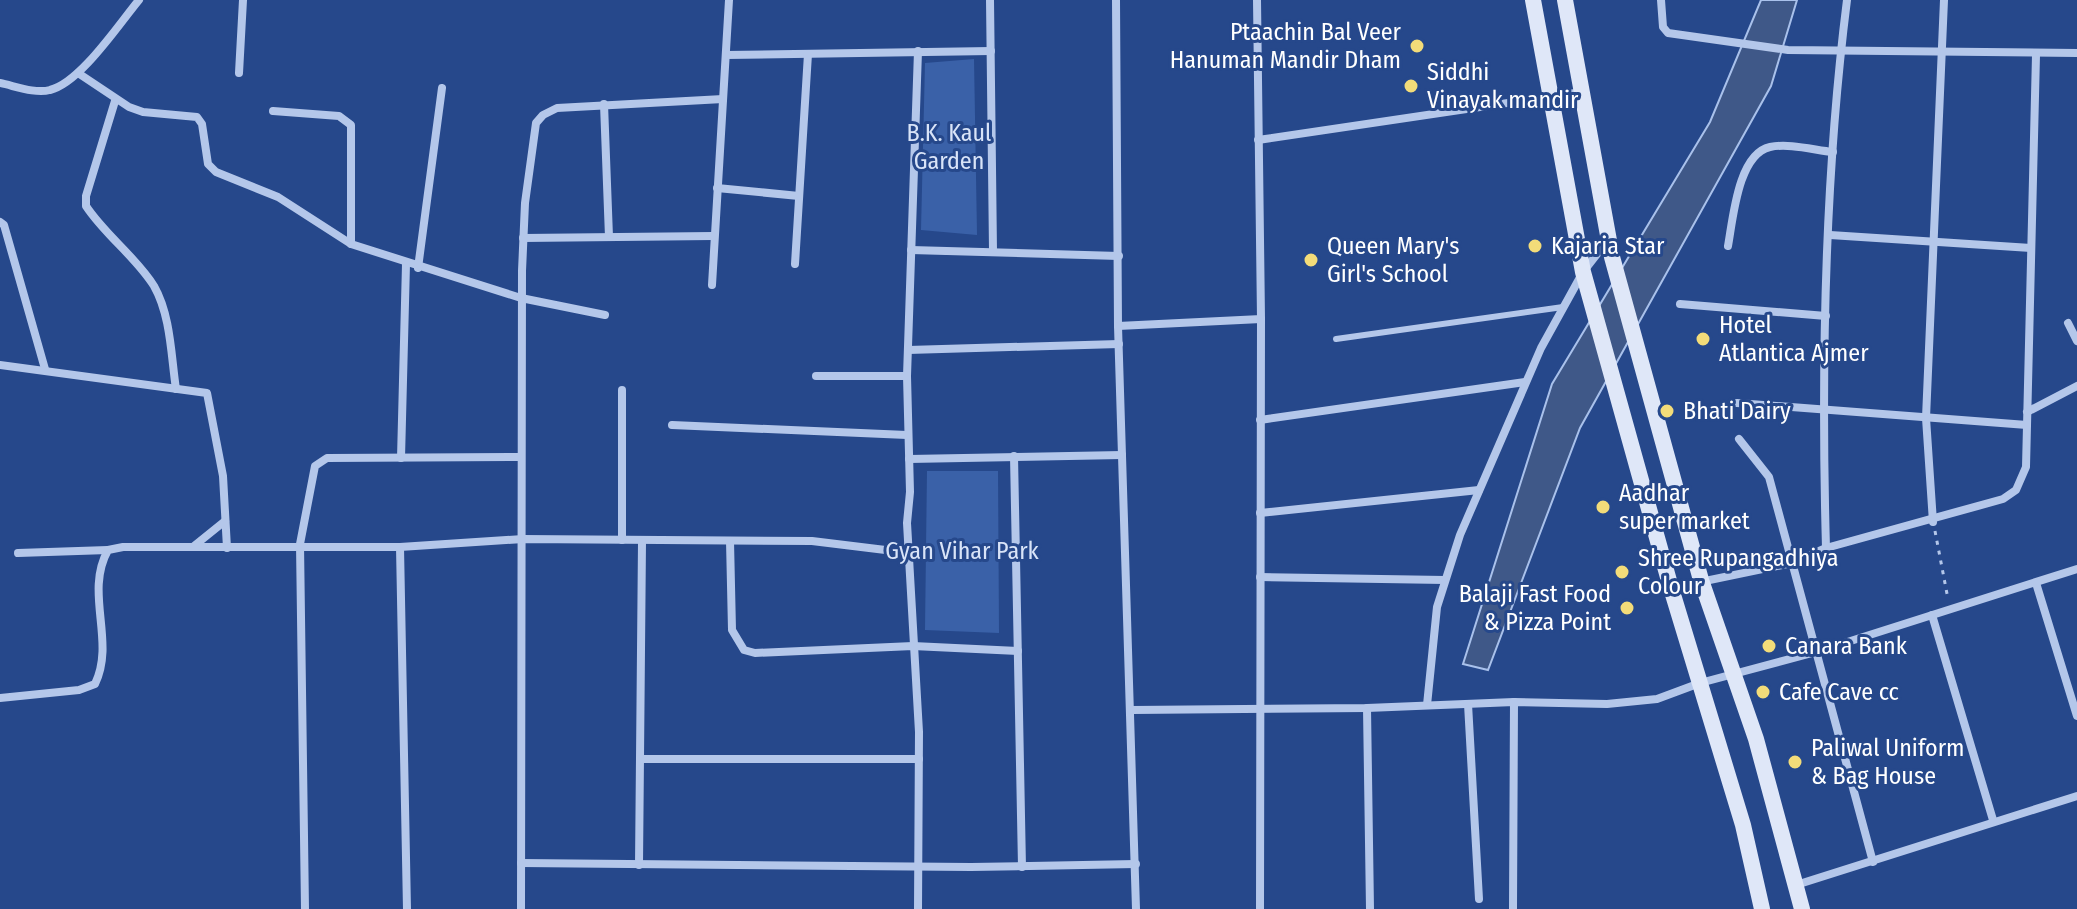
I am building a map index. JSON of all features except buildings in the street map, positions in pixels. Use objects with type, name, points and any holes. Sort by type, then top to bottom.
[{"type":"street","points":[[0,83],[36,91],[52,90],[78,73],[139,0]]},
{"type":"street","points":[[239,73],[243,0]]},
{"type":"street","points":[[712,285],[729,0]]},
{"type":"street","points":[[990,0],[993,251]]},
{"type":"street","points":[[1116,0],[1118,326],[1136,909]]},
{"type":"street","points":[[1257,0],[1261,319],[1260,909]]},
{"type":"street","points":[[1533,0],[1583,272],[1671,588],[1743,825],[1762,909]]},
{"type":"street","points":[[1565,0],[1610,249],[1701,580],[1736,675],[1802,909]]},
{"type":"street","points":[[1661,0],[1663,27],[1677,36],[1788,50],[2036,55],[2077,53]]},
{"type":"street","points":[[1826,548],[1822,411],[1833,152],[1847,0]]},
{"type":"street","points":[[1933,522],[1926,418],[1944,0]]},
{"type":"street","points":[[918,51],[907,376],[910,553],[919,759],[918,909]]},
{"type":"street","points":[[726,55],[991,51]]},
{"type":"street","points":[[795,264],[808,54]]},
{"type":"street","points":[[1671,588],[1792,563],[1826,548],[1933,522],[2003,499],[2016,490],[2026,467],[2036,55]]},
{"type":"street","points":[[78,73],[115,101],[143,112],[197,117],[202,124],[208,164],[216,172],[278,197],[351,244],[418,268],[521,298],[605,315]]},
{"type":"street","points":[[418,268],[442,88]]},
{"type":"street","points":[[1258,140],[1584,92]]},
{"type":"street","points":[[521,909],[521,298],[523,238],[536,123],[543,115],[557,108],[723,99]]},
{"type":"street","points":[[115,101],[86,206],[159,296],[166,318],[176,389]]},
{"type":"street","points":[[604,104],[609,237]]},
{"type":"street","points":[[273,111],[339,116],[351,125],[351,244]]},
{"type":"street","points":[[1728,246],[1739,186],[1759,154],[1777,146],[1833,152]]},
{"type":"street","points":[[717,188],[799,196]]},
{"type":"street","points":[[0,222],[4,225],[45,369]]},
{"type":"street","points":[[1830,235],[2031,248]]},
{"type":"street","points":[[523,238],[713,236]]},
{"type":"street","points":[[1427,705],[1432,639],[1445,580],[1479,490],[1525,382],[1563,307],[1583,272],[1610,249]]},
{"type":"street","points":[[911,250],[1119,256]]},
{"type":"street","points":[[401,458],[406,264]]},
{"type":"street","points":[[1680,304],[1826,316]]},
{"type":"street","points":[[1118,326],[1261,319]]},
{"type":"street","points":[[2068,323],[2077,341]]},
{"type":"street","points":[[908,350],[1119,344]]},
{"type":"street","points":[[0,365],[207,393],[223,476],[227,548]]},
{"type":"street","points":[[816,376],[907,376]]},
{"type":"street","points":[[1260,420],[1525,382]]},
{"type":"street","points":[[2027,412],[2077,386]]},
{"type":"street","points":[[622,390],[622,540]]},
{"type":"street","points":[[1737,403],[2027,425]]},
{"type":"street","points":[[672,425],[907,435]]},
{"type":"street","points":[[1739,439],[1769,477],[1873,862]]},
{"type":"street","points":[[909,459],[1122,455]]},
{"type":"street","points":[[1014,456],[1022,867]]},
{"type":"street","points":[[305,909],[300,544],[315,466],[321,461],[520,457]]},
{"type":"street","points":[[1260,513],[1479,490]]},
{"type":"street","points":[[194,546],[225,521]]},
{"type":"street","points":[[18,553],[300,544],[400,547],[523,539],[812,541],[910,553]]},
{"type":"street","points":[[730,541],[732,630],[744,650],[755,653],[913,646],[1018,651]]},
{"type":"street","points":[[639,865],[642,542]]},
{"type":"street","points":[[400,547],[407,909]]},
{"type":"street","points":[[0,698],[79,690],[95,684],[103,659],[96,588],[99,566],[108,550]]},
{"type":"street","points":[[1132,710],[1367,708],[1514,702],[1607,704],[1657,699],[1700,683],[1816,652],[2077,569]]},
{"type":"street","points":[[1260,577],[1445,580]]},
{"type":"street","points":[[2036,583],[2076,712]]},
{"type":"street","points":[[1932,615],[1993,820]]},
{"type":"street","points":[[1513,909],[1514,702]]},
{"type":"street","points":[[1472,704],[1479,899]]},
{"type":"street","points":[[1367,708],[1370,909]]},
{"type":"street","points":[[641,759],[919,759]]},
{"type":"street","points":[[1796,885],[1993,820],[2077,796]]},
{"type":"street","points":[[521,863],[919,867],[1136,864]]},
{"type":"lane","points":[[1336,339],[1563,307]]},
{"type":"path","points":[[1933,522],[1950,610]]},
{"type":"green space","name":"B.K. Kaul Garden","points":[[974,59],[977,235],[921,230],[925,63]]},
{"type":"green space","name":"Gyan Vihar Park","points":[[927,471],[998,471],[999,633],[925,630]]},
{"type":"shaded area","points":[[1761,0],[1797,0],[1771,86],[1580,428],[1488,670],[1463,664],[1552,384],[1710,122]]},
{"type":"place","name":"Ptaachin Bal Veer Hanuman Mandir Dham","points":[[1417,46]]},
{"type":"place","name":"Siddhi Vinayak mandir","points":[[1411,86]]},
{"type":"place","name":"Kajaria Star","points":[[1535,246]]},
{"type":"place","name":"Queen Mary's Girl's School","points":[[1311,260]]},
{"type":"place","name":"Hotel Atlantica Ajmer","points":[[1703,339]]},
{"type":"place","name":"Bhati Dairy","points":[[1667,411]]},
{"type":"place","name":"Aadhar super market","points":[[1603,507]]},
{"type":"place","name":"Shree Rupangadhiya Colour","points":[[1622,572]]},
{"type":"place","name":"Balaji Fast Food & Pizza Point","points":[[1627,608]]},
{"type":"place","name":"Canara Bank","points":[[1769,646]]},
{"type":"place","name":"Cafe Cave cc","points":[[1763,692]]},
{"type":"place","name":"Paliwal Uniform & Bag House","points":[[1795,762]]}]
